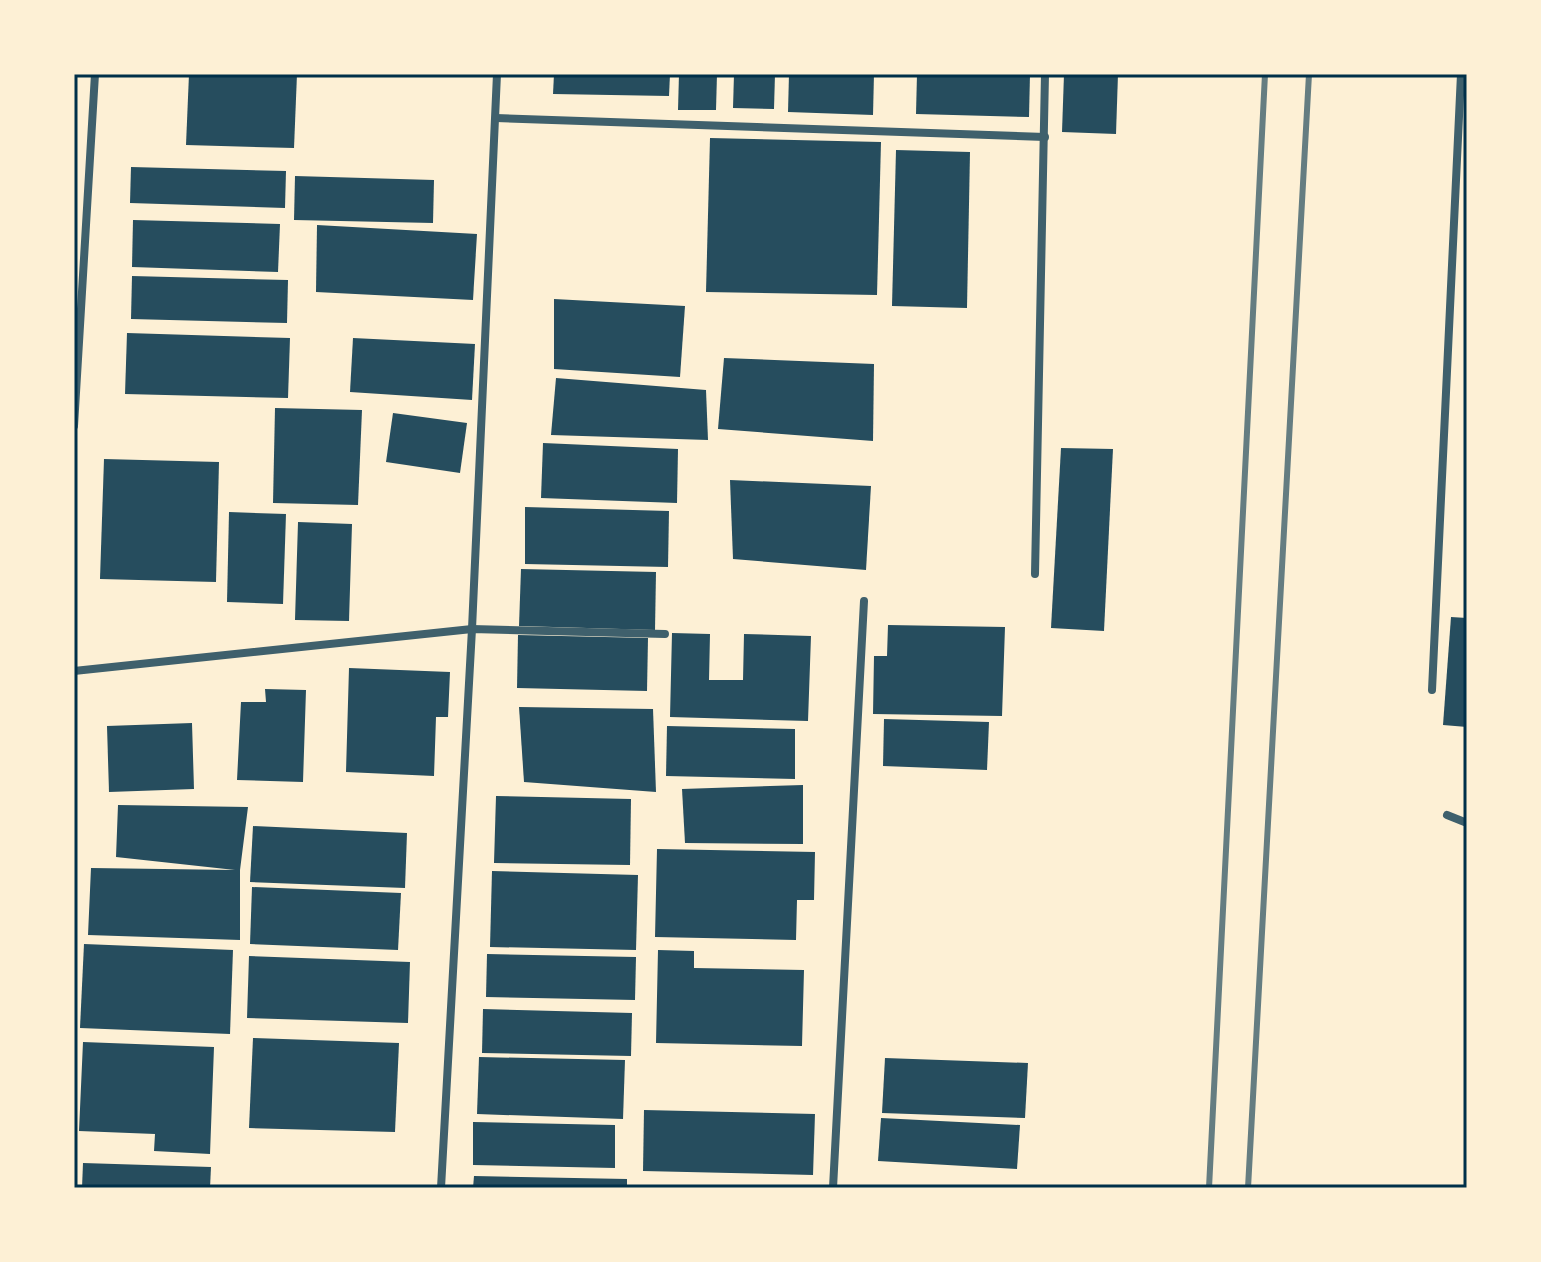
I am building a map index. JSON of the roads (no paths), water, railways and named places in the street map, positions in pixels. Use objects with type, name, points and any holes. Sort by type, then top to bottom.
[{"type":"street","points":[[74,426],[95,74]]},
{"type":"street","points":[[441,1188],[472,629],[497,74]]},
{"type":"street","points":[[1035,574],[1045,74]]},
{"type":"street","points":[[1432,690],[1461,74]]},
{"type":"street","points":[[496,118],[1045,137]]},
{"type":"street","points":[[833,1188],[864,601]]},
{"type":"street","points":[[74,671],[472,629],[665,634]]},
{"type":"street","points":[[1447,815],[1467,823]]},
{"type":"railway","points":[[1209,1188],[1265,74]]},
{"type":"railway","points":[[1248,1188],[1309,74]]}]
